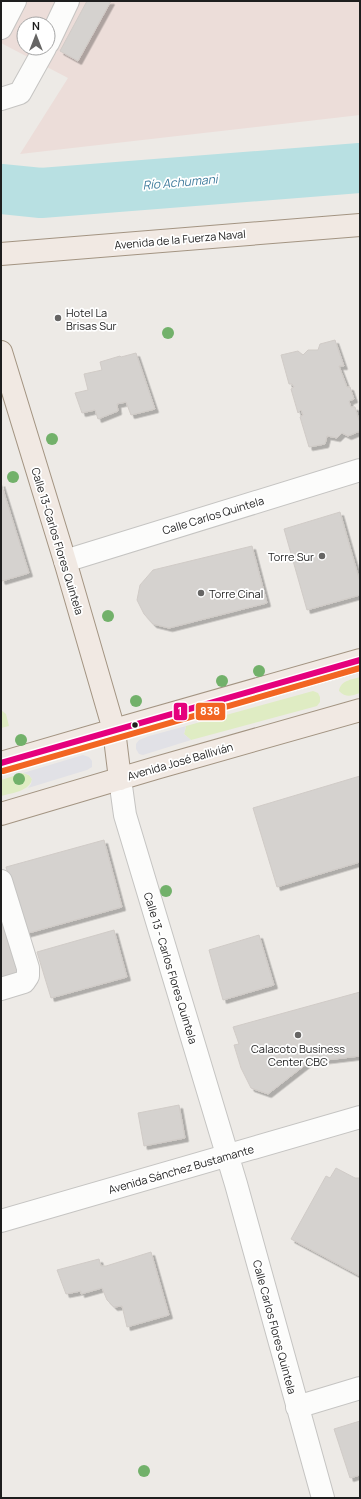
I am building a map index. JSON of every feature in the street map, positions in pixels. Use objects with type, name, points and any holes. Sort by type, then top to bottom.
[{"type":"main road","name":"Avenida de la Fuerza Naval","points":[[1,254],[360,225]]},
{"type":"main road","name":"Calle 13-Carlos Flores Quintela","points":[[1,352],[65,561],[114,730],[120,779]]},
{"type":"main road","points":[[1,763],[360,660]]},
{"type":"main road","name":"Avenida José Ballivián","points":[[1,814],[360,710]]},
{"type":"street","points":[[1,28],[15,1]]},
{"type":"street","points":[[56,26],[68,1]]},
{"type":"street","points":[[1,99],[20,93],[41,56]]},
{"type":"street","name":"Calle Carlos Quintela","points":[[65,561],[360,470]]},
{"type":"street","name":"Calle 13 - Carlos Flores Quintela","points":[[120,779],[127,821],[227,1155]]},
{"type":"street","points":[[1,881],[28,968],[28,976],[24,982],[1,989]]},
{"type":"street","name":"Avenida Sánchez Bustamante","points":[[1,1221],[360,1117]]},
{"type":"street","name":"Calle Carlos Flores Quintela","points":[[227,1155],[323,1498]]},
{"type":"street","points":[[297,1407],[360,1388]]},
{"type":"shaded area","points":[[1,1],[360,1],[360,115],[20,154],[68,78],[26,56],[56,56],[56,16],[16,16],[16,51],[1,43]]},
{"type":"shaded area","points":[[186,726],[184,734],[191,740],[143,755],[139,754],[136,749],[136,744],[139,740]]},
{"type":"shaded area","points":[[83,755],[89,757],[92,761],[92,767],[87,770],[28,788],[32,779],[29,775],[23,773]]},
{"type":"green space","points":[[360,677],[360,693],[349,696],[344,695],[339,691],[340,687],[344,683]]},
{"type":"green space","points":[[313,691],[318,693],[320,697],[320,702],[317,706],[191,740],[184,734],[186,726]]},
{"type":"green space","points":[[1,710],[6,714],[9,726],[1,728]]},
{"type":"green space","points":[[23,773],[29,775],[32,779],[31,783],[20,791],[1,796],[1,780]]},
{"type":"building","points":[[87,1],[111,1],[78,61],[60,51]]},
{"type":"building","points":[[335,340],[344,366],[339,366],[347,387],[350,387],[354,399],[349,401],[351,407],[355,407],[360,423],[360,431],[348,436],[342,433],[337,438],[327,436],[325,444],[309,447],[300,417],[303,415],[301,410],[298,413],[291,389],[294,387],[292,384],[289,384],[281,355],[298,351],[303,355],[308,350],[318,350],[320,344]]},
{"type":"building","points":[[136,353],[155,409],[131,415],[126,402],[117,404],[118,411],[98,419],[95,410],[82,413],[75,393],[88,390],[84,374],[102,370],[100,362]]},
{"type":"building","points":[[1,483],[29,573],[2,581],[1,579]]},
{"type":"building","name":"Torre Sur","points":[[340,512],[360,582],[360,595],[307,610],[284,529]]},
{"type":"building","name":"Torre Cinal","points":[[252,546],[267,603],[169,628],[153,624],[144,614],[137,600],[140,585],[153,570]]},
{"type":"building","points":[[360,776],[360,862],[277,887],[253,808]]},
{"type":"building","points":[[104,840],[122,907],[25,934],[6,867]]},
{"type":"building","points":[[1,902],[21,972],[1,978]]},
{"type":"building","points":[[1,902],[21,972],[1,978]]},
{"type":"building","points":[[114,930],[127,977],[51,998],[37,952]]},
{"type":"building","points":[[259,935],[274,985],[223,1000],[209,950]]},
{"type":"building","name":"Calacoto Business Center CBC","points":[[360,992],[360,1056],[309,1062],[268,1094],[251,1088],[241,1068],[234,1045],[239,1044],[233,1027]]},
{"type":"building","points":[[179,1105],[185,1138],[144,1146],[138,1113]]},
{"type":"building","points":[[336,1168],[355,1178],[360,1178],[360,1276],[291,1239],[326,1176],[330,1178]]},
{"type":"building","points":[[151,1252],[169,1315],[127,1327],[122,1306],[114,1307],[107,1300],[102,1288],[81,1294],[81,1291],[66,1294],[57,1270],[99,1259],[101,1266],[106,1266]]},
{"type":"building","points":[[360,1421],[360,1475],[350,1478],[334,1429]]},
{"type":"waterway","name":"Río Achumani","points":[[1,189],[41,193],[360,168]]},
{"type":"transit line","name":"1","points":[[1,763],[360,660]]},
{"type":"transit line","name":"838","points":[[3,771],[360,668]]},
{"type":"place","name":"Hotel La Brisas Sur","points":[[58,318]]},
{"type":"place","name":"Torre Sur","points":[[322,556]]},
{"type":"place","name":"Torre Cinal","points":[[201,593]]},
{"type":"place","name":"Calacoto Business Center CBC","points":[[298,1035]]}]
